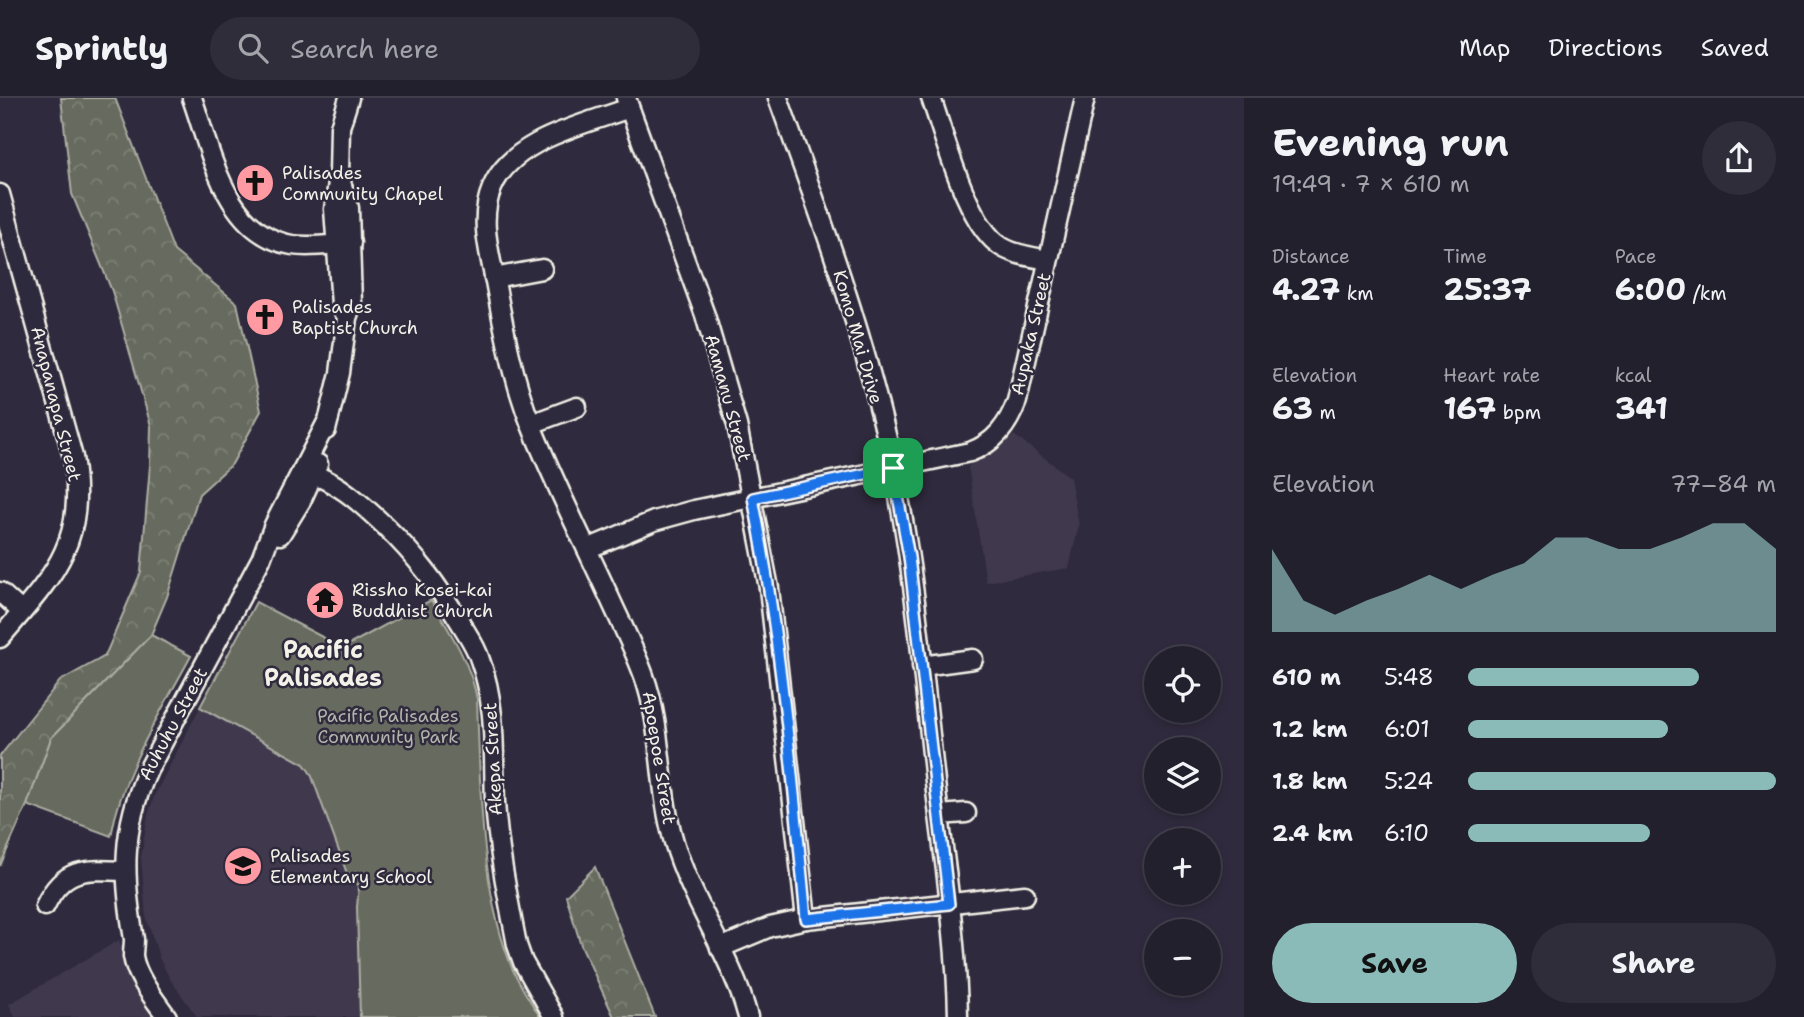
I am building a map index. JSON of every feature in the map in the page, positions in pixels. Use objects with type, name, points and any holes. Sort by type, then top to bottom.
[{"type":"street","points":[[192,98],[230,202],[248,224],[269,238],[291,245],[344,243]]},
{"type":"street","name":"Auhuhu Street","points":[[167,1017],[133,956],[134,942],[126,898],[128,835],[144,777],[261,559],[274,525],[308,476],[329,418],[340,373],[347,318],[341,304],[344,243],[334,209],[339,176],[340,127],[349,98]]},
{"type":"street","name":"Komo Mai Drive","points":[[778,98],[851,303],[893,468],[909,557],[922,666],[949,904],[958,1017]]},
{"type":"street","points":[[931,98],[970,207],[983,230],[1007,250],[1048,260]]},
{"type":"street","name":"Aupaka Street","points":[[587,549],[654,521],[694,510],[979,449],[999,434],[1017,401],[1085,98]]},
{"type":"street","name":"Apoepoe Street","points":[[627,103],[529,146],[509,161],[491,190],[485,213],[487,237],[513,369],[531,424],[645,678],[656,729],[663,796],[674,842],[681,864],[748,1017]]},
{"type":"street","name":"Aamanu Street","points":[[627,103],[705,315],[737,425],[764,556],[778,656],[806,919]]},
{"type":"street","name":"Anapanapa Street","points":[[0,194],[77,481],[75,520],[64,554],[46,583],[0,638]]},
{"type":"street","points":[[494,278],[542,269]]},
{"type":"street","points":[[531,424],[577,407]]},
{"type":"street","name":"Akepa Street","points":[[308,476],[327,490],[351,498],[376,517],[424,566],[480,657],[493,715],[496,819],[517,945],[523,962],[554,1017]]},
{"type":"street","points":[[0,592],[22,612]]},
{"type":"street","points":[[922,666],[973,659]]},
{"type":"street","points":[[939,816],[966,813]]},
{"type":"street","points":[[45,906],[58,883],[66,877],[91,870],[125,871]]},
{"type":"street","points":[[720,948],[770,927],[806,919],[1026,895]]},
{"type":"street","name":"Auhuhu Street","points":[[134,942],[143,952],[158,982],[182,1017]]},
{"type":"shaded area","points":[[1014,435],[1070,477],[1079,525],[1069,568],[986,582],[968,466],[990,456]]},
{"type":"shaded area","name":"Palisades Elementary School","points":[[200,707],[304,764],[311,774],[349,878],[359,885],[357,907],[360,1017],[197,1017],[160,960],[146,917],[141,857],[148,815],[155,794]]},
{"type":"shaded area","points":[[119,940],[135,980],[157,1017],[15,1017],[9,1004]]},
{"type":"green space","points":[[61,98],[115,98],[174,251],[237,303],[261,411],[232,464],[199,494],[167,597],[151,635],[51,738],[27,805],[0,866],[0,756],[60,681],[105,656],[141,572],[150,465],[151,426],[112,291],[72,194]]},
{"type":"green space","name":"Pacific Palisades Community Park","points":[[431,600],[458,648],[474,685],[477,699],[483,831],[492,898],[512,968],[540,1017],[360,1017],[357,907],[359,885],[349,879],[311,774],[304,764],[200,707],[256,602],[343,648]]},
{"type":"green space","points":[[151,635],[191,656],[133,765],[111,836],[27,805],[51,738]]},
{"type":"green space","points":[[595,867],[655,1017],[614,1017],[581,945],[566,896]]},
{"type":"place","name":"Palisades Community Chapel","points":[[255,183]]},
{"type":"place","name":"Palisades Baptist Church","points":[[265,317]]},
{"type":"place","name":"Rissho Kosei-kai Buddhist Church","points":[[325,600]]},
{"type":"place","name":"Palisades Elementary School","points":[[243,866]]},
{"type":"district","name":"Pacific Palisades","points":[[323,664]]},
{"type":"route","points":[[893,468],[917,619],[949,904],[806,919],[778,656],[753,498],[893,468]]}]
